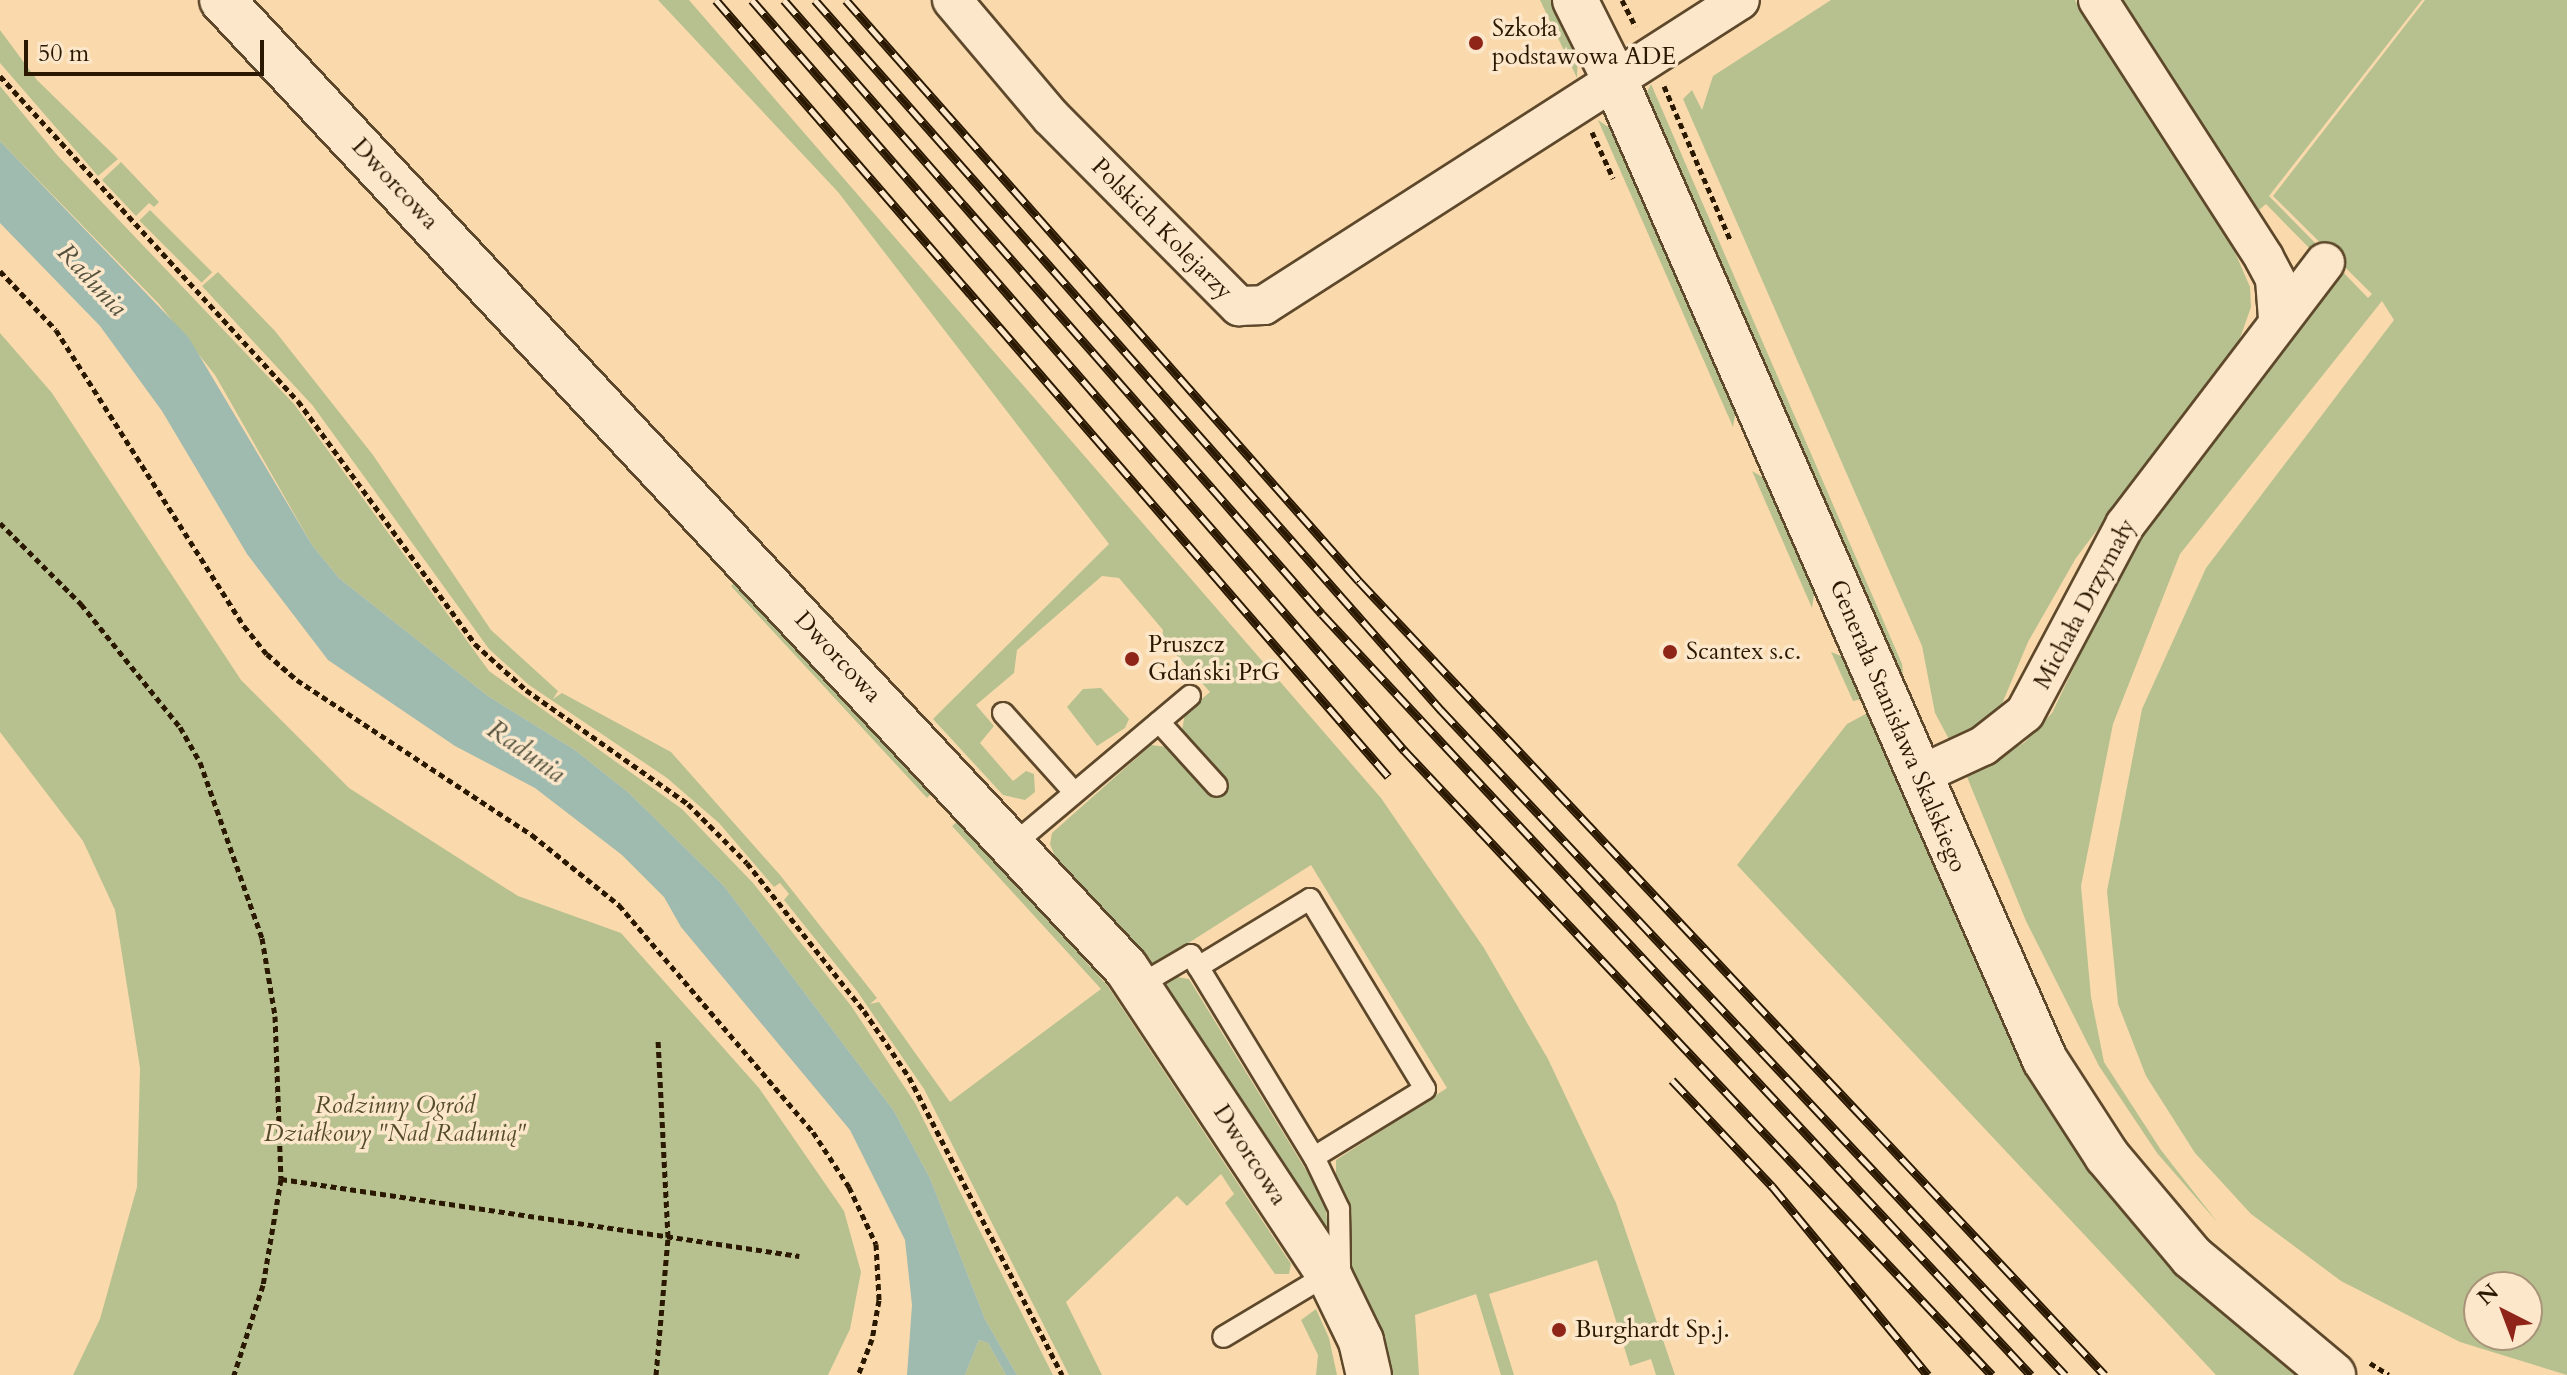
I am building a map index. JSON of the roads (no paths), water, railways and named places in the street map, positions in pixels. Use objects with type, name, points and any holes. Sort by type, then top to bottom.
[{"type":"street","name":"Dworcowa","points":[[222,0],[1014,844],[1138,986],[1329,1275],[1361,1341],[1369,1375]]},
{"type":"street","name":"Polskich Kolejarzy","points":[[952,0],[1051,117],[1239,306],[1264,305],[1740,0]]},
{"type":"street","name":"Generała Stanisława Skalskiego","points":[[1575,0],[1615,80],[2031,1033],[2095,1140],[2192,1257],[2346,1365]]},
{"type":"street","points":[[2098,0],[2264,258],[2275,279],[2278,319]]},
{"type":"street","name":"Michała Drzymały","points":[[1918,776],[1983,746],[2025,713],[2125,525],[2278,319],[2325,262]]},
{"type":"lane","points":[[1014,844],[1190,696]]},
{"type":"lane","points":[[1003,713],[1074,792]]},
{"type":"lane","points":[[1159,722],[1217,786]]},
{"type":"lane","points":[[1198,967],[1310,899],[1425,1089],[1314,1157]]},
{"type":"lane","points":[[1138,986],[1191,955],[1332,1188],[1342,1222],[1340,1267],[1223,1337]]},
{"type":"water","name":"Radunia","points":[[0,141],[189,338],[312,545],[339,578],[488,696],[575,750],[629,793],[724,886],[894,1111],[930,1178],[985,1319],[1017,1375],[1006,1375],[988,1343],[979,1340],[965,1375],[907,1375],[912,1305],[905,1240],[850,1130],[681,927],[664,897],[622,855],[535,788],[455,746],[328,660],[247,554],[162,411],[100,326],[0,223]]},
{"type":"railway","points":[[716,0],[1388,776]]},
{"type":"railway","points":[[752,0],[1404,750],[1992,1375]]},
{"type":"railway","points":[[784,0],[1322,614],[2031,1375]]},
{"type":"railway","points":[[815,0],[1441,710],[2065,1375]]},
{"type":"railway","points":[[846,0],[1359,581],[2105,1375]]},
{"type":"railway","points":[[1672,1080],[1772,1186],[1928,1375]]},
{"type":"place","name":"Szkoła podstawowa ADE","points":[[1476,43]]},
{"type":"place","name":"Scantex s.c.","points":[[1670,652]]},
{"type":"place","name":"Pruszcz Gdański PrG","points":[[1132,659]]},
{"type":"place","name":"Burghardt Sp.j.","points":[[1559,1330]]},
{"type":"park label","name":"Rodzinny Ogród Działkowy \"Nad Radunią\"","points":[[395,1120]]}]
